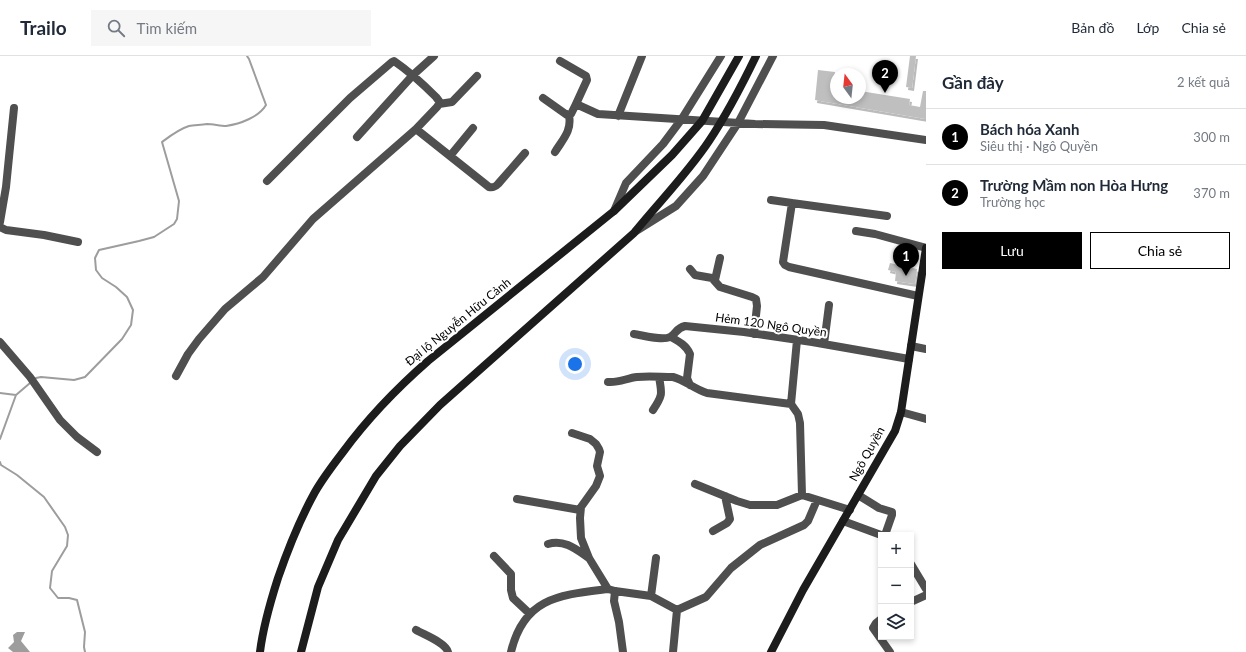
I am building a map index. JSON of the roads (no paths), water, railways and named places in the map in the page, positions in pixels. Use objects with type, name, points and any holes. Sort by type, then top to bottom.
[{"type":"main road","name":"Đại lộ Nguyễn Hữu Cảnh","points":[[260,652],[266,618],[283,564],[300,521],[316,491],[348,444],[378,409],[418,369],[614,210],[672,155],[702,121],[739,56]]},
{"type":"main road","points":[[301,652],[318,587],[338,540],[376,476],[400,446],[440,405],[634,233],[687,171],[721,122],[756,56]]},
{"type":"main road","name":"Ngô Quyền","points":[[771,652],[803,590],[895,431],[901,412],[918,296],[924,278],[926,248]]},
{"type":"street","points":[[357,137],[413,76],[434,56]]},
{"type":"street","points":[[618,116],[642,56]]},
{"type":"street","points":[[614,210],[626,183],[663,144],[682,120],[722,56]]},
{"type":"street","points":[[634,233],[676,206],[703,176],[738,123],[773,56]]},
{"type":"street","points":[[176,376],[198,339],[225,309],[263,277],[313,218],[416,129],[438,107],[439,101],[413,76],[394,61],[388,64],[350,98],[267,181]]},
{"type":"street","points":[[555,152],[570,128],[569,115],[576,104],[587,78],[584,74],[560,61]]},
{"type":"street","points":[[439,104],[452,102],[477,76]]},
{"type":"street","points":[[543,98],[567,116],[569,115]]},
{"type":"street","points":[[576,104],[598,114],[738,123],[824,125],[926,140]]},
{"type":"street","points":[[0,222],[6,187],[14,108]]},
{"type":"street","points":[[450,156],[473,128]]},
{"type":"street","points":[[416,129],[492,188],[498,184],[525,154]]},
{"type":"street","points":[[772,200],[887,216]]},
{"type":"street","points":[[792,203],[782,259],[785,265],[918,296]]},
{"type":"street","points":[[0,227],[6,230],[44,235],[78,242]]},
{"type":"street","points":[[856,231],[875,234],[926,248]]},
{"type":"street","points":[[715,280],[720,258]]},
{"type":"street","points":[[690,269],[695,275],[712,278],[720,287],[756,299],[757,306],[754,334]]},
{"type":"street","points":[[824,344],[829,305]]},
{"type":"street","name":"Hẻm 120 Ngô Quyền","points":[[671,337],[677,329],[685,326],[824,344],[909,359]]},
{"type":"street","points":[[634,334],[655,338],[671,337],[686,347],[690,354],[687,378],[690,385]]},
{"type":"street","points":[[796,340],[791,404],[798,414],[800,423],[802,495]]},
{"type":"street","points":[[0,342],[30,377],[60,420],[77,437],[98,452]]},
{"type":"street","points":[[911,346],[926,349]]},
{"type":"street","points":[[608,382],[616,382],[638,377],[677,378],[698,391],[791,404]]},
{"type":"street","points":[[653,410],[661,396],[659,377]]},
{"type":"street","points":[[901,412],[926,419]]},
{"type":"street","points":[[572,433],[590,439],[596,444],[600,452],[597,466],[600,476],[596,486],[584,501],[580,510],[581,538],[589,558],[612,590],[619,622],[623,652]]},
{"type":"street","points":[[695,484],[750,505],[772,506],[802,495],[850,510]]},
{"type":"street","points":[[858,494],[879,508],[892,512],[886,532]]},
{"type":"street","points":[[713,531],[727,523],[730,519],[725,496]]},
{"type":"street","points":[[517,498],[580,510]]},
{"type":"street","points":[[677,610],[706,597],[731,568],[760,544],[804,526],[808,521],[817,500]]},
{"type":"street","points":[[843,521],[878,534]]},
{"type":"street","points":[[548,544],[556,542],[568,544],[589,558]]},
{"type":"street","points":[[494,556],[511,574],[511,590],[513,598],[530,614]]},
{"type":"street","points":[[651,596],[656,558]]},
{"type":"street","points":[[913,568],[926,589]]},
{"type":"street","points":[[511,652],[513,642],[519,628],[530,614],[541,604],[552,599],[571,594],[612,590],[651,596],[677,610]]},
{"type":"street","points":[[914,601],[926,595]]},
{"type":"street","points":[[673,652],[677,610]]},
{"type":"street","points":[[878,621],[873,628],[878,635]]},
{"type":"street","points":[[416,630],[442,644],[448,652]]},
{"type":"street","points":[[882,640],[890,652]]},
{"type":"waterway","points":[[34,380],[41,377],[74,380],[85,377],[122,339],[131,325],[133,310],[127,297],[116,287],[102,278],[96,270],[95,258],[99,250],[154,237],[174,224],[177,219],[179,201],[162,142],[185,127],[207,124],[224,126],[231,125],[243,122],[263,109],[266,105],[247,56]]},
{"type":"waterway","points":[[0,393],[16,395],[30,383]]},
{"type":"waterway","points":[[0,439],[16,395]]},
{"type":"waterway","points":[[0,462],[1,465],[17,475],[44,497],[65,527],[68,535],[67,546],[52,571],[50,588],[58,598],[77,600],[85,632],[85,652]]},
{"type":"place","name":"Trường Mầm non Hòa Hưng","points":[[885,93]]},
{"type":"place","name":"Bách hóa Xanh","points":[[906,276]]}]
